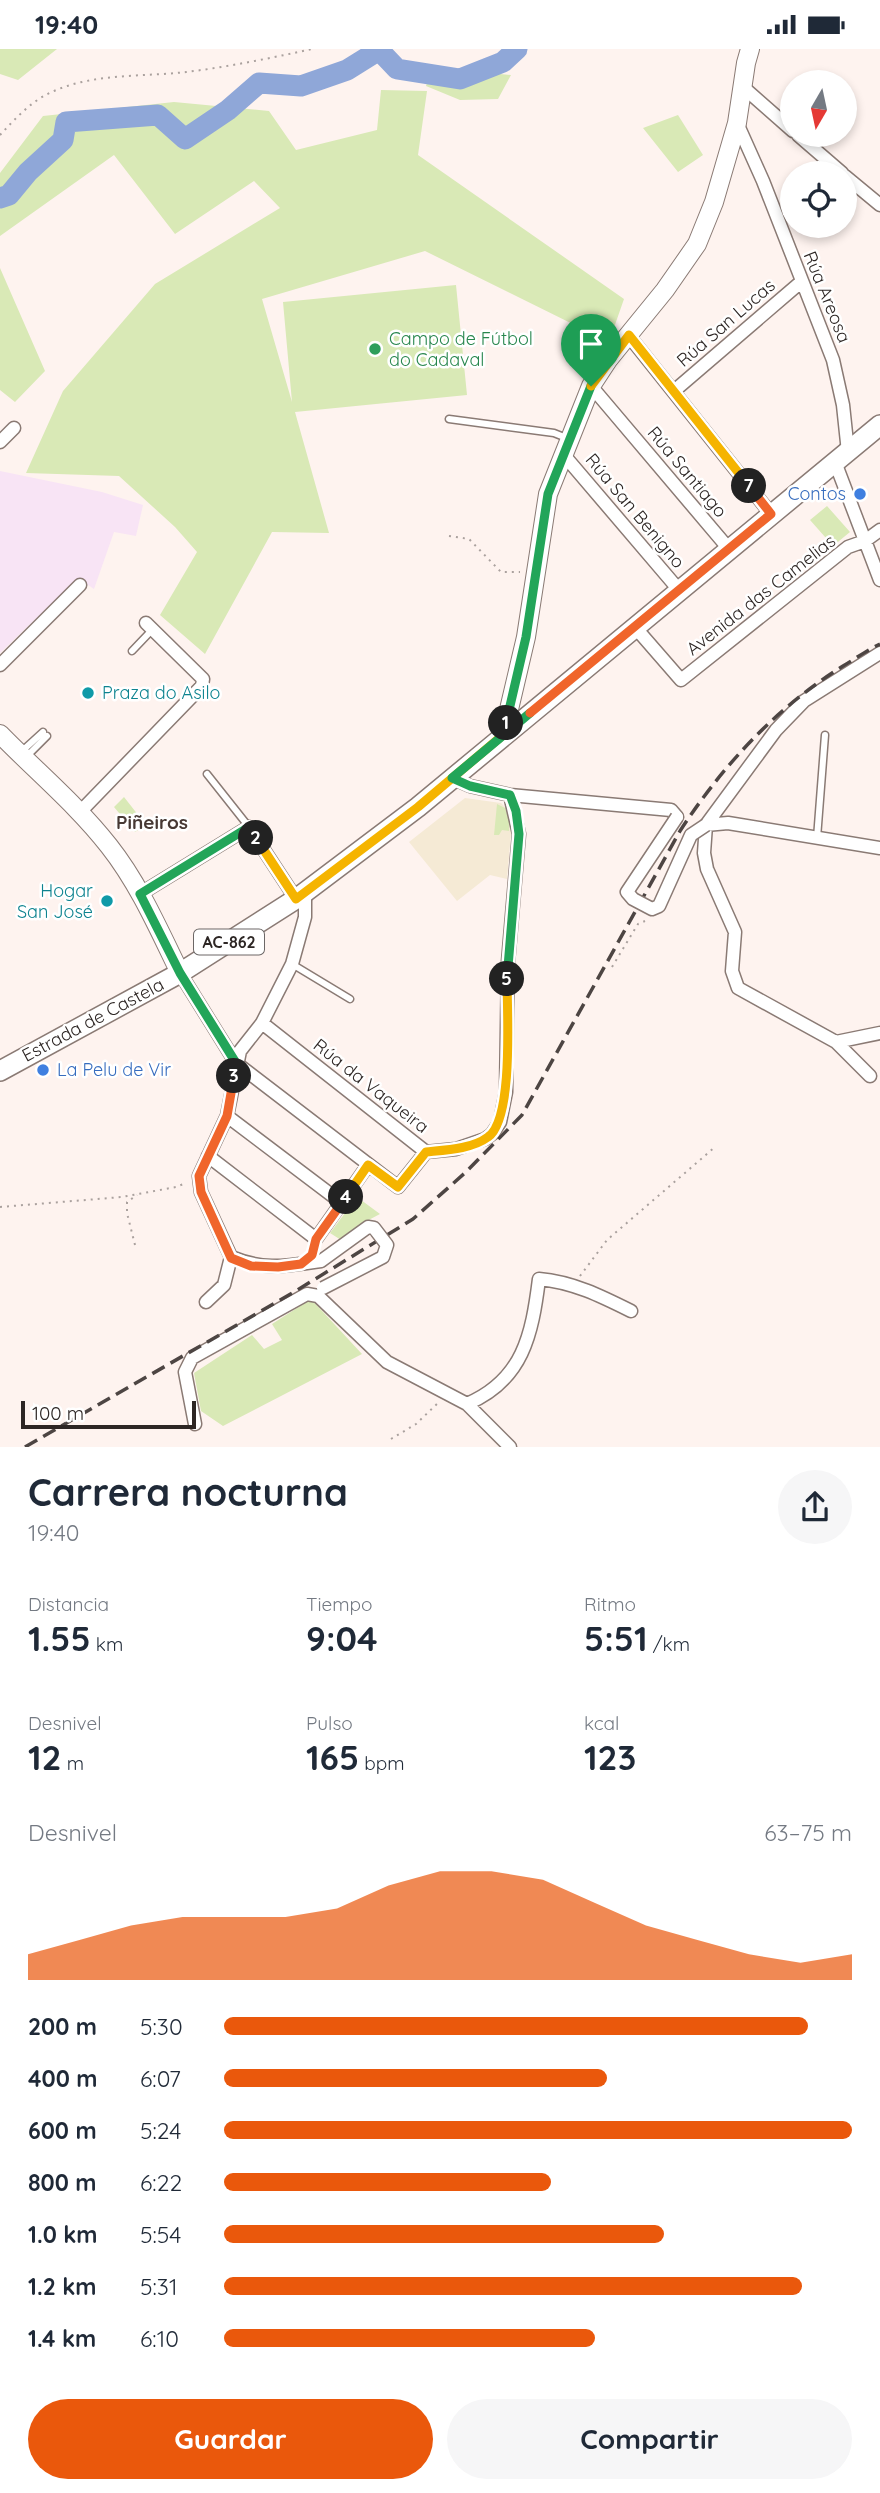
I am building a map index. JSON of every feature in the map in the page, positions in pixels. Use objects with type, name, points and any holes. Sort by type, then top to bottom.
[{"type":"main road","name":"Estrada de Castela","points":[[0,1070],[180,973],[301,895],[418,807],[880,425]]},
{"type":"street","points":[[503,735],[526,637],[548,494],[591,386],[697,244],[714,202],[737,123],[746,63],[751,49]]},
{"type":"street","points":[[743,87],[780,120]]},
{"type":"street","name":"Rúa Areosa","points":[[737,123],[763,181],[833,360],[843,405],[841,457],[865,541],[876,559],[880,580]]},
{"type":"street","points":[[812,147],[828,161]]},
{"type":"street","points":[[857,186],[880,205]]},
{"type":"street","name":"Rúa San Lucas","points":[[674,391],[801,282]]},
{"type":"street","points":[[629,335],[771,514]]},
{"type":"street","name":"Rúa Santiago","points":[[591,386],[729,549]]},
{"type":"street","points":[[0,442],[14,428]]},
{"type":"street","name":"Rúa San Benigno","points":[[567,447],[680,590]]},
{"type":"street","name":"Avenida das Camelias","points":[[634,626],[681,680],[848,547],[865,541],[880,530]]},
{"type":"street","points":[[0,666],[80,585]]},
{"type":"street","points":[[80,812],[202,686],[203,679],[149,627]]},
{"type":"street","points":[[452,778],[470,786],[510,795],[671,810],[677,817],[627,892],[632,899],[652,909],[659,906],[691,835],[706,825],[776,730],[804,701],[880,653]]},
{"type":"street","points":[[0,734],[80,812],[111,848],[140,894],[180,973],[236,1063],[368,1165],[316,1239],[312,1255],[301,1264]]},
{"type":"street","points":[[426,1152],[456,1149],[485,1139],[500,1122],[506,1091],[508,962],[519,834],[516,811],[510,795]]},
{"type":"street","points":[[706,825],[728,823],[880,848]]},
{"type":"street","points":[[706,825],[704,853],[707,869],[735,932],[732,971],[738,988],[836,1042],[870,1076]]},
{"type":"street","points":[[140,894],[249,827],[301,895],[305,917],[292,964],[262,1023],[240,1051],[227,1116],[199,1176],[201,1192],[231,1258],[224,1285],[206,1302]]},
{"type":"street","name":"Rúa da Vaqueira","points":[[262,1023],[426,1152],[398,1187],[368,1165]]},
{"type":"street","points":[[836,1042],[880,1033]]},
{"type":"street","points":[[227,1116],[342,1203]]},
{"type":"street","points":[[208,1156],[316,1239]]},
{"type":"street","points":[[195,1424],[185,1372],[192,1358],[307,1294],[321,1292],[383,1257],[387,1245],[374,1228],[368,1227],[321,1261],[278,1267],[251,1266],[231,1258]]},
{"type":"street","points":[[467,1404],[484,1397],[510,1376],[526,1346],[539,1279],[573,1285],[631,1311]]},
{"type":"street","points":[[321,1292],[387,1362],[467,1404],[510,1447]]},
{"type":"lane","points":[[449,419],[554,433],[567,447]]},
{"type":"lane","points":[[132,651],[149,627]]},
{"type":"lane","points":[[22,757],[45,734]]},
{"type":"lane","points":[[817,838],[825,736]]},
{"type":"lane","points":[[207,774],[249,827]]},
{"type":"lane","points":[[292,964],[349,999]]},
{"type":"path","points":[[0,135],[33,103],[54,91],[79,83],[212,68],[312,49]]},
{"type":"path","points":[[449,536],[470,539],[501,572],[535,572]]},
{"type":"path","points":[[573,1285],[607,1240],[715,1147]]},
{"type":"path","points":[[0,1207],[138,1194],[176,1187],[199,1176]]},
{"type":"path","points":[[135,1245],[127,1202],[138,1194]]},
{"type":"path","points":[[391,1439],[415,1424],[448,1394]]},
{"type":"shaded area","points":[[0,471],[102,492],[143,505],[136,536],[114,532],[94,589],[78,578],[0,653]]},
{"type":"shaded area","points":[[465,798],[501,803],[508,810],[512,822],[507,879],[490,875],[457,901],[409,842]]},
{"type":"green space","points":[[0,49],[57,49],[18,80],[0,74]]},
{"type":"green space","points":[[432,67],[511,75],[498,99],[460,100],[426,86]]},
{"type":"green space","points":[[381,90],[427,91],[418,155],[624,299],[609,342],[425,251],[262,299],[292,402],[283,302],[456,285],[467,395],[295,412],[329,533],[272,532],[205,654],[160,615],[197,552],[175,527],[119,476],[26,473],[63,391],[155,284],[280,208],[254,181],[175,234],[114,155],[0,236],[0,173],[43,116],[174,102],[269,111],[296,150],[377,130]]},
{"type":"green space","points":[[678,115],[703,155],[678,172],[643,128]]},
{"type":"green space","points":[[0,268],[45,371],[15,402],[0,390]]},
{"type":"green space","points":[[827,506],[850,532],[833,546],[810,520]]},
{"type":"green space","points":[[124,797],[146,825],[135,832],[114,807]]},
{"type":"green space","points":[[497,804],[505,808],[509,831],[502,830],[499,835],[494,835]]},
{"type":"green space","points":[[357,1197],[380,1214],[361,1224],[341,1240],[330,1233]]},
{"type":"green space","points":[[311,1299],[362,1354],[223,1426],[201,1411],[194,1373],[252,1335],[264,1349],[282,1340],[272,1324]]},
{"type":"waterway","points":[[0,198],[9,195],[28,172],[63,140],[66,122],[158,115],[185,139],[228,110],[259,83],[301,86],[347,70],[379,50],[397,69],[460,79],[503,62],[517,49]]},
{"type":"railway","points":[[25,1447],[294,1292],[413,1219],[466,1172],[522,1115],[680,831],[714,783],[752,739],[795,700],[880,644]]},
{"type":"place","name":"Campo de Fútbol do Cadaval","points":[[375,349]]},
{"type":"place","name":"Contos","points":[[860,494]]},
{"type":"place","name":"Praza do Asilo","points":[[88,693]]},
{"type":"place","name":"Hogar San José","points":[[107,901]]},
{"type":"place","name":"La Pelu de Vir","points":[[43,1070]]},
{"type":"district","name":"Piñeiros","points":[[152,822]]},
{"type":"route","points":[[591,386],[548,494],[526,637],[503,735],[452,778],[418,807],[296,899],[249,827],[140,894],[180,973],[236,1063],[227,1116],[199,1176],[201,1192],[231,1258],[251,1266],[301,1264],[312,1255],[316,1239],[368,1165],[398,1187],[426,1152],[456,1149],[492,1134],[500,1122],[506,1091],[508,962],[519,834],[516,811],[510,795],[470,786],[452,778],[771,514],[629,335],[591,386]]}]
